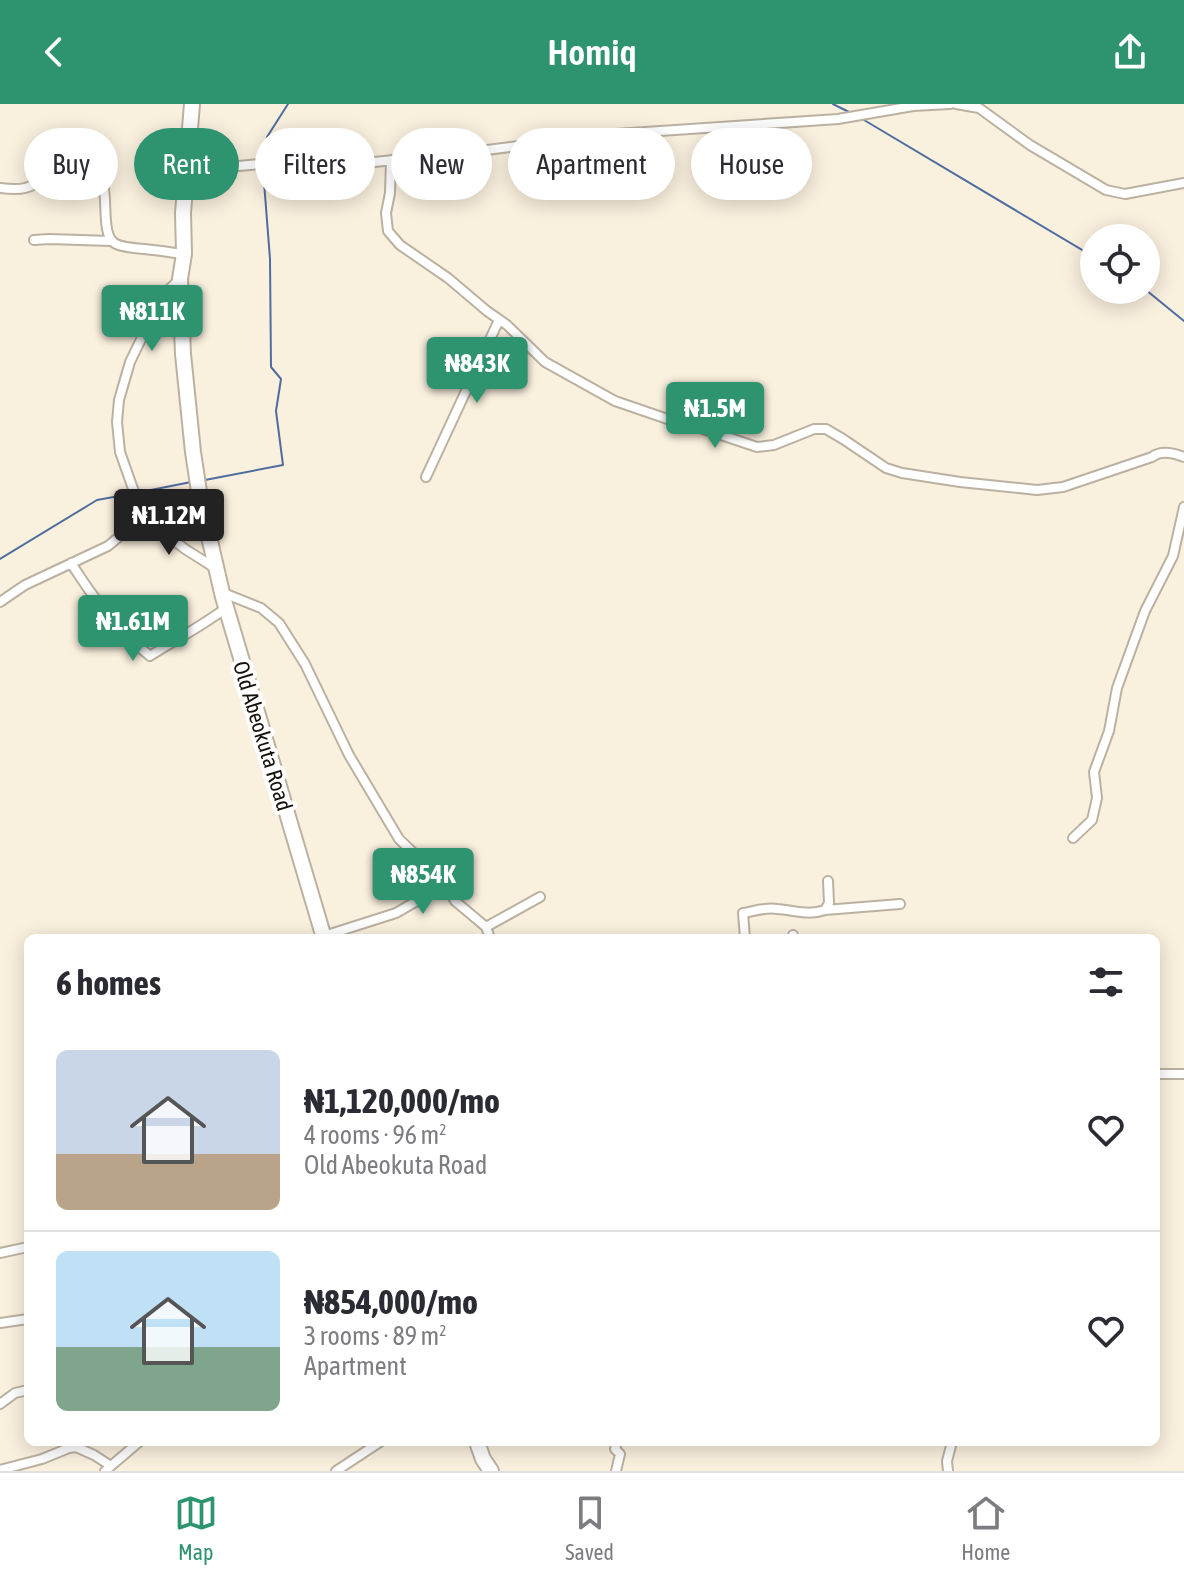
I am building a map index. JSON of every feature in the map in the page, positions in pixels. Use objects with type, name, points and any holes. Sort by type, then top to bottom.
[{"type":"highway","name":"Old Abeokuta Road","points":[[190,128],[192,104]]},
{"type":"highway","name":"Old Abeokuta Road","points":[[184,200],[184,254],[180,279],[183,354],[200,498],[221,592],[323,934]]},
{"type":"highway","points":[[479,1446],[491,1471]]},
{"type":"street","points":[[492,149],[601,135],[838,119],[913,106],[953,104],[979,108],[1030,145],[1106,190],[1125,194],[1184,183]]},
{"type":"street","points":[[239,166],[391,160],[386,213],[388,231],[400,245],[507,325],[545,362],[615,401],[757,447],[774,445],[814,429],[826,429],[886,468],[902,473],[1037,490],[1063,487],[1156,454],[1184,457]]},
{"type":"street","points":[[0,188],[24,188],[76,167],[95,168],[104,186],[111,241]]},
{"type":"street","points":[[34,240],[111,241],[128,247],[184,254]]},
{"type":"street","points":[[180,279],[162,296],[130,362],[119,400],[117,422],[120,452],[143,517],[215,568]]},
{"type":"street","points":[[426,477],[499,320]]},
{"type":"street","points":[[1073,838],[1092,820],[1097,798],[1094,772],[1109,731],[1117,688],[1145,611],[1173,556],[1184,507]]},
{"type":"street","points":[[0,602],[25,585],[108,546],[143,517]]},
{"type":"street","points":[[71,563],[96,602],[128,639],[150,656],[226,608]]},
{"type":"street","points":[[221,592],[261,608],[279,623],[305,664],[349,755],[399,839],[446,884],[455,901],[486,927],[489,934]]},
{"type":"street","points":[[825,910],[829,903],[828,881]]},
{"type":"street","points":[[333,934],[396,913],[446,884]]},
{"type":"street","points":[[486,927],[540,897]]},
{"type":"street","points":[[745,934],[743,913],[765,908],[813,913],[900,904]]},
{"type":"street","points":[[1160,1074],[1184,1074]]},
{"type":"street","points":[[0,1253],[24,1248]]},
{"type":"street","points":[[0,1323],[24,1320]]},
{"type":"street","points":[[0,1404],[15,1393],[24,1391]]},
{"type":"street","points":[[0,1470],[76,1447],[94,1455],[108,1469],[134,1446]]},
{"type":"street","points":[[336,1471],[374,1446]]},
{"type":"street","points":[[616,1446],[620,1454],[616,1471]]},
{"type":"street","points":[[948,1471],[951,1446]]},
{"type":"waterway","points":[[273,128],[288,104]]},
{"type":"waterway","points":[[833,104],[849,112]]},
{"type":"waterway","points":[[864,120],[1080,249]]},
{"type":"waterway","points":[[205,480],[283,465],[276,411],[281,379],[271,367],[270,259],[265,200]]},
{"type":"waterway","points":[[1160,301],[1184,321]]},
{"type":"waterway","points":[[136,493],[191,482]]},
{"type":"waterway","points":[[0,559],[97,500],[130,494]]}]
